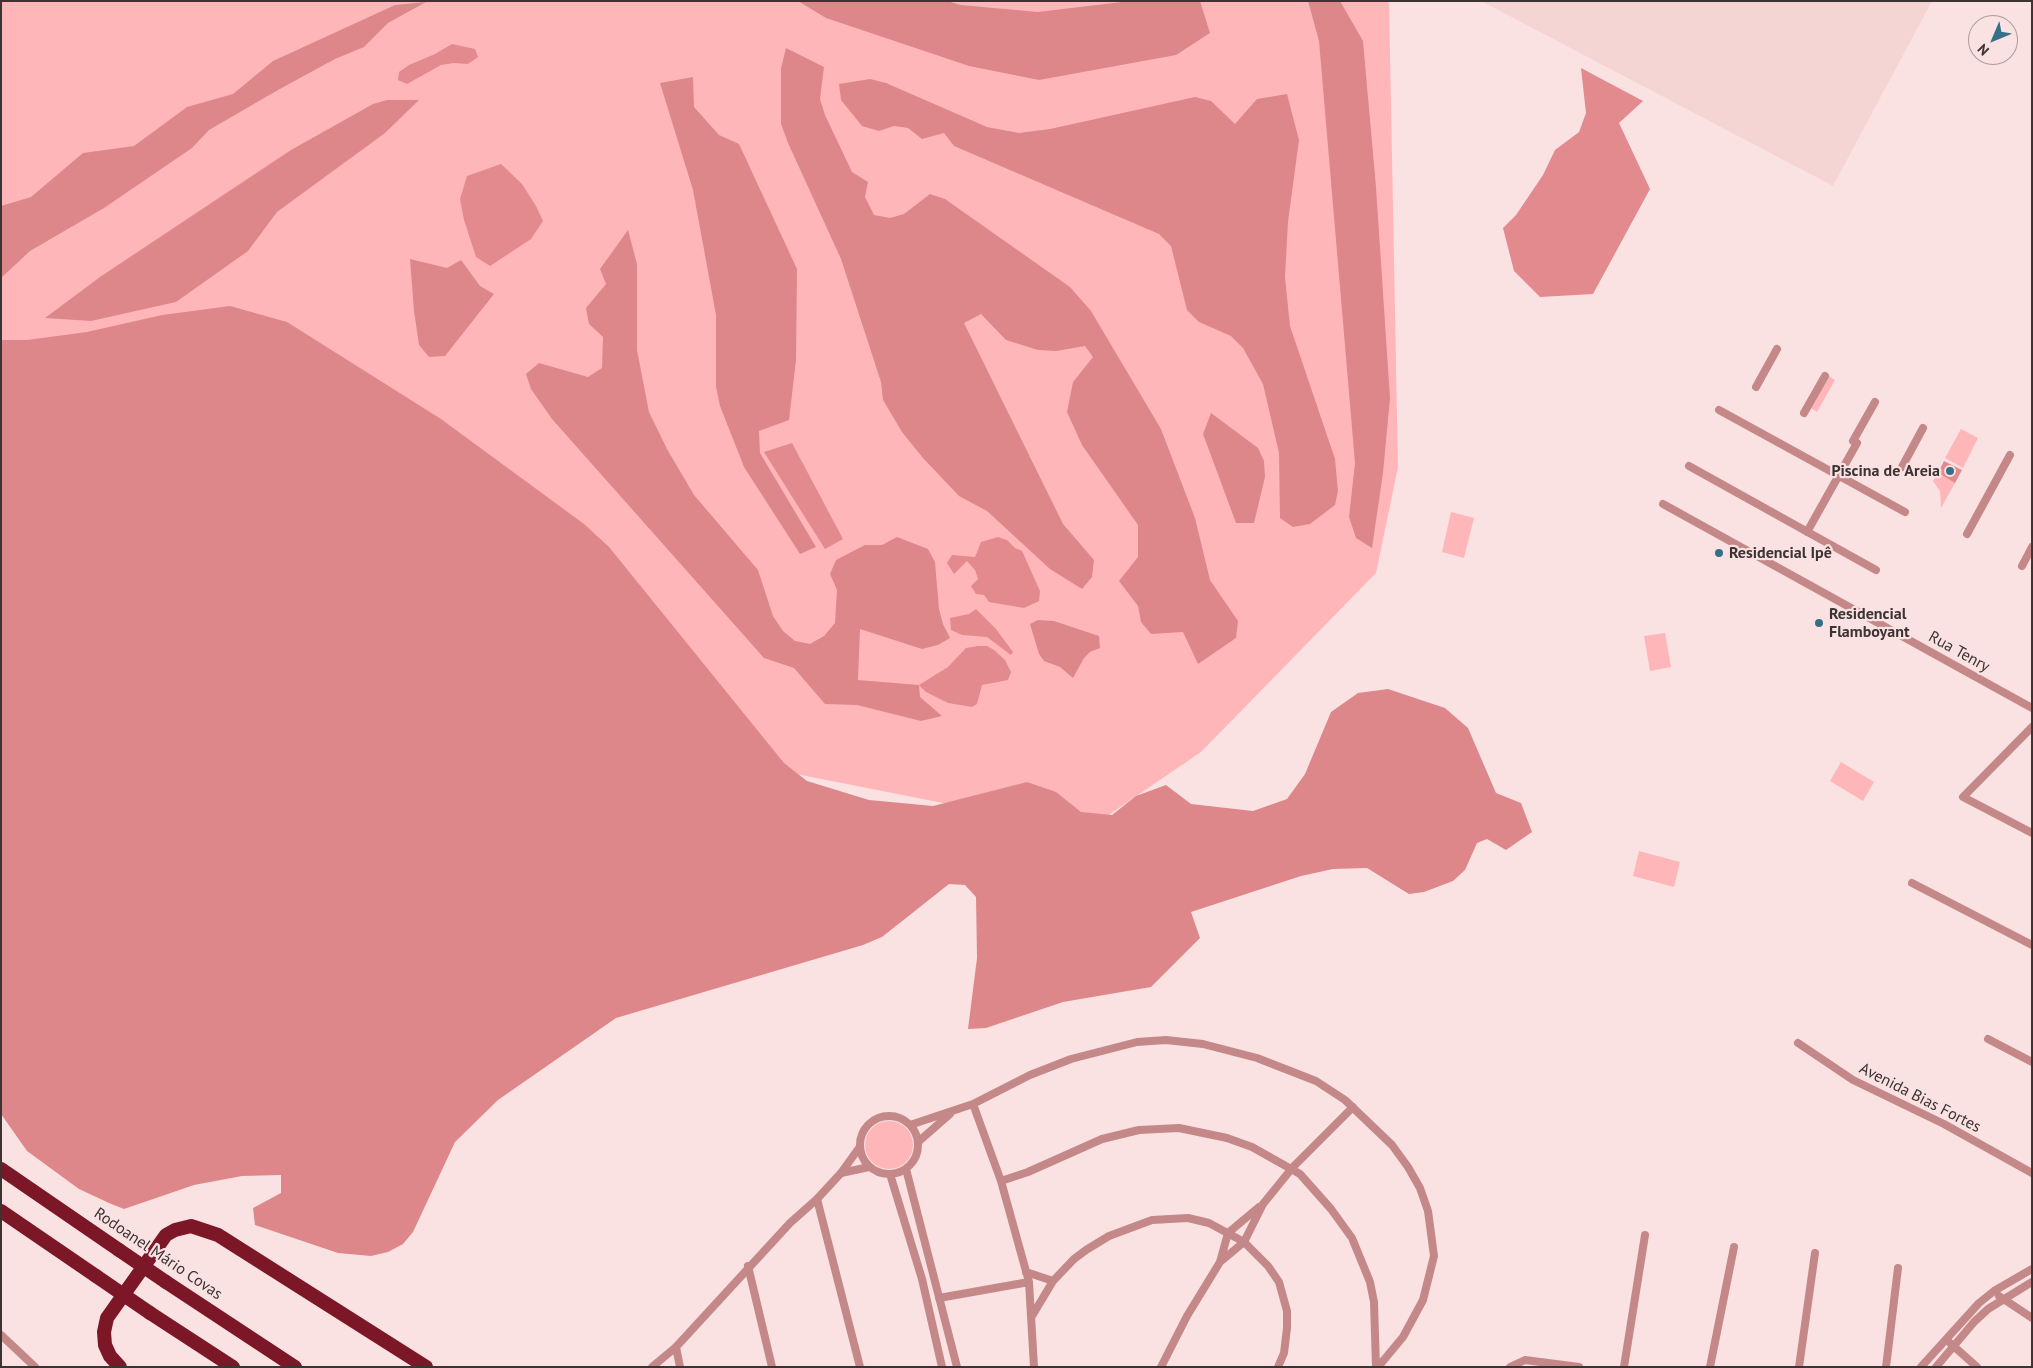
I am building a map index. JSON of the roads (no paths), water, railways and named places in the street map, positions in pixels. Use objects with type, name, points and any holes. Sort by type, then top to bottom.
[{"type":"highway","name":"Rodoanel Mário Covas","points":[[1,1169],[166,1282],[295,1367]]},
{"type":"highway","points":[[1,1211],[150,1313],[233,1367]]},
{"type":"highway","points":[[120,1367],[110,1356],[105,1345],[104,1332],[107,1318],[166,1235],[175,1230],[191,1226],[218,1235],[426,1367]]},
{"type":"street","points":[[1756,387],[1777,349]]},
{"type":"street","points":[[1804,414],[1825,376]]},
{"type":"street","points":[[1807,532],[1839,476],[1875,402]]},
{"type":"street","points":[[1719,410],[1905,512]]},
{"type":"street","points":[[1902,467],[1923,428]]},
{"type":"street","points":[[1967,534],[2010,455]]},
{"type":"street","points":[[1688,466],[1876,570]]},
{"type":"street","name":"Rua Tenry","points":[[1663,504],[2032,708]]},
{"type":"street","points":[[2022,566],[2032,548]]},
{"type":"street","points":[[2032,727],[1963,797],[2032,833]]},
{"type":"street","points":[[1912,883],[2032,945]]},
{"type":"street","points":[[910,1125],[973,1104],[1030,1074],[1071,1058],[1137,1042],[1166,1040],[1203,1044],[1282,1067],[1316,1081],[1353,1107],[1377,1129],[1408,1166],[1420,1188],[1432,1235],[1434,1256],[1423,1300],[1404,1337],[1377,1367]]},
{"type":"street","points":[[1988,1040],[2032,1062]]},
{"type":"street","name":"Avenida Bias Fortes","points":[[1798,1042],[1853,1080],[1944,1124],[2032,1174]]},
{"type":"street","points":[[973,1104],[1001,1181],[1029,1282],[1034,1367]]},
{"type":"street","points":[[1162,1367],[1187,1316],[1220,1262],[1228,1233],[1262,1204],[1292,1169],[1353,1107]]},
{"type":"street","points":[[918,1142],[951,1112]]},
{"type":"street","points":[[652,1367],[676,1347],[748,1266],[841,1173],[859,1148],[863,1130],[877,1118],[896,1116],[910,1125],[918,1142],[917,1152],[906,1169],[890,1174],[879,1173],[869,1167],[862,1158],[859,1148]]},
{"type":"street","points":[[1001,1181],[1028,1172],[1102,1139],[1160,1127],[1179,1128],[1227,1138],[1252,1147],[1300,1174],[1332,1209],[1347,1231],[1370,1282],[1374,1302],[1377,1367]]},
{"type":"street","points":[[841,1173],[869,1167]]},
{"type":"street","points":[[906,1169],[957,1367]]},
{"type":"street","points":[[890,1174],[922,1279],[942,1367]]},
{"type":"street","points":[[817,1199],[860,1367]]},
{"type":"street","points":[[1220,1262],[1244,1242],[1262,1204]]},
{"type":"street","points":[[1032,1316],[1053,1281],[1074,1259],[1086,1250],[1109,1236],[1152,1220],[1188,1218],[1208,1223],[1244,1242],[1268,1266],[1284,1294],[1287,1311],[1287,1340],[1278,1367]]},
{"type":"street","points":[[1624,1367],[1645,1235]]},
{"type":"street","points":[[1710,1367],[1734,1246]]},
{"type":"street","points":[[1799,1367],[1815,1253]]},
{"type":"street","points":[[748,1266],[772,1367]]},
{"type":"street","points":[[1886,1367],[1898,1268]]},
{"type":"street","points":[[1921,1367],[1979,1303],[1994,1291],[2032,1269]]},
{"type":"street","points":[[1026,1272],[1053,1281]]},
{"type":"street","points":[[939,1298],[1029,1282]]},
{"type":"street","points":[[1936,1367],[1974,1322],[2003,1298],[2032,1282]]},
{"type":"street","points":[[1994,1291],[2032,1318]]},
{"type":"street","points":[[1,1334],[35,1367]]},
{"type":"street","points":[[1946,1340],[1977,1367]]},
{"type":"street","points":[[676,1347],[680,1367]]},
{"type":"street","points":[[1510,1367],[1525,1360],[1579,1367]]},
{"type":"place","name":"Piscina de Areia","points":[[1950,471]]},
{"type":"place","name":"Residencial Ipê","points":[[1719,553]]},
{"type":"place","name":"Residencial Flamboyant","points":[[1819,623]]}]
